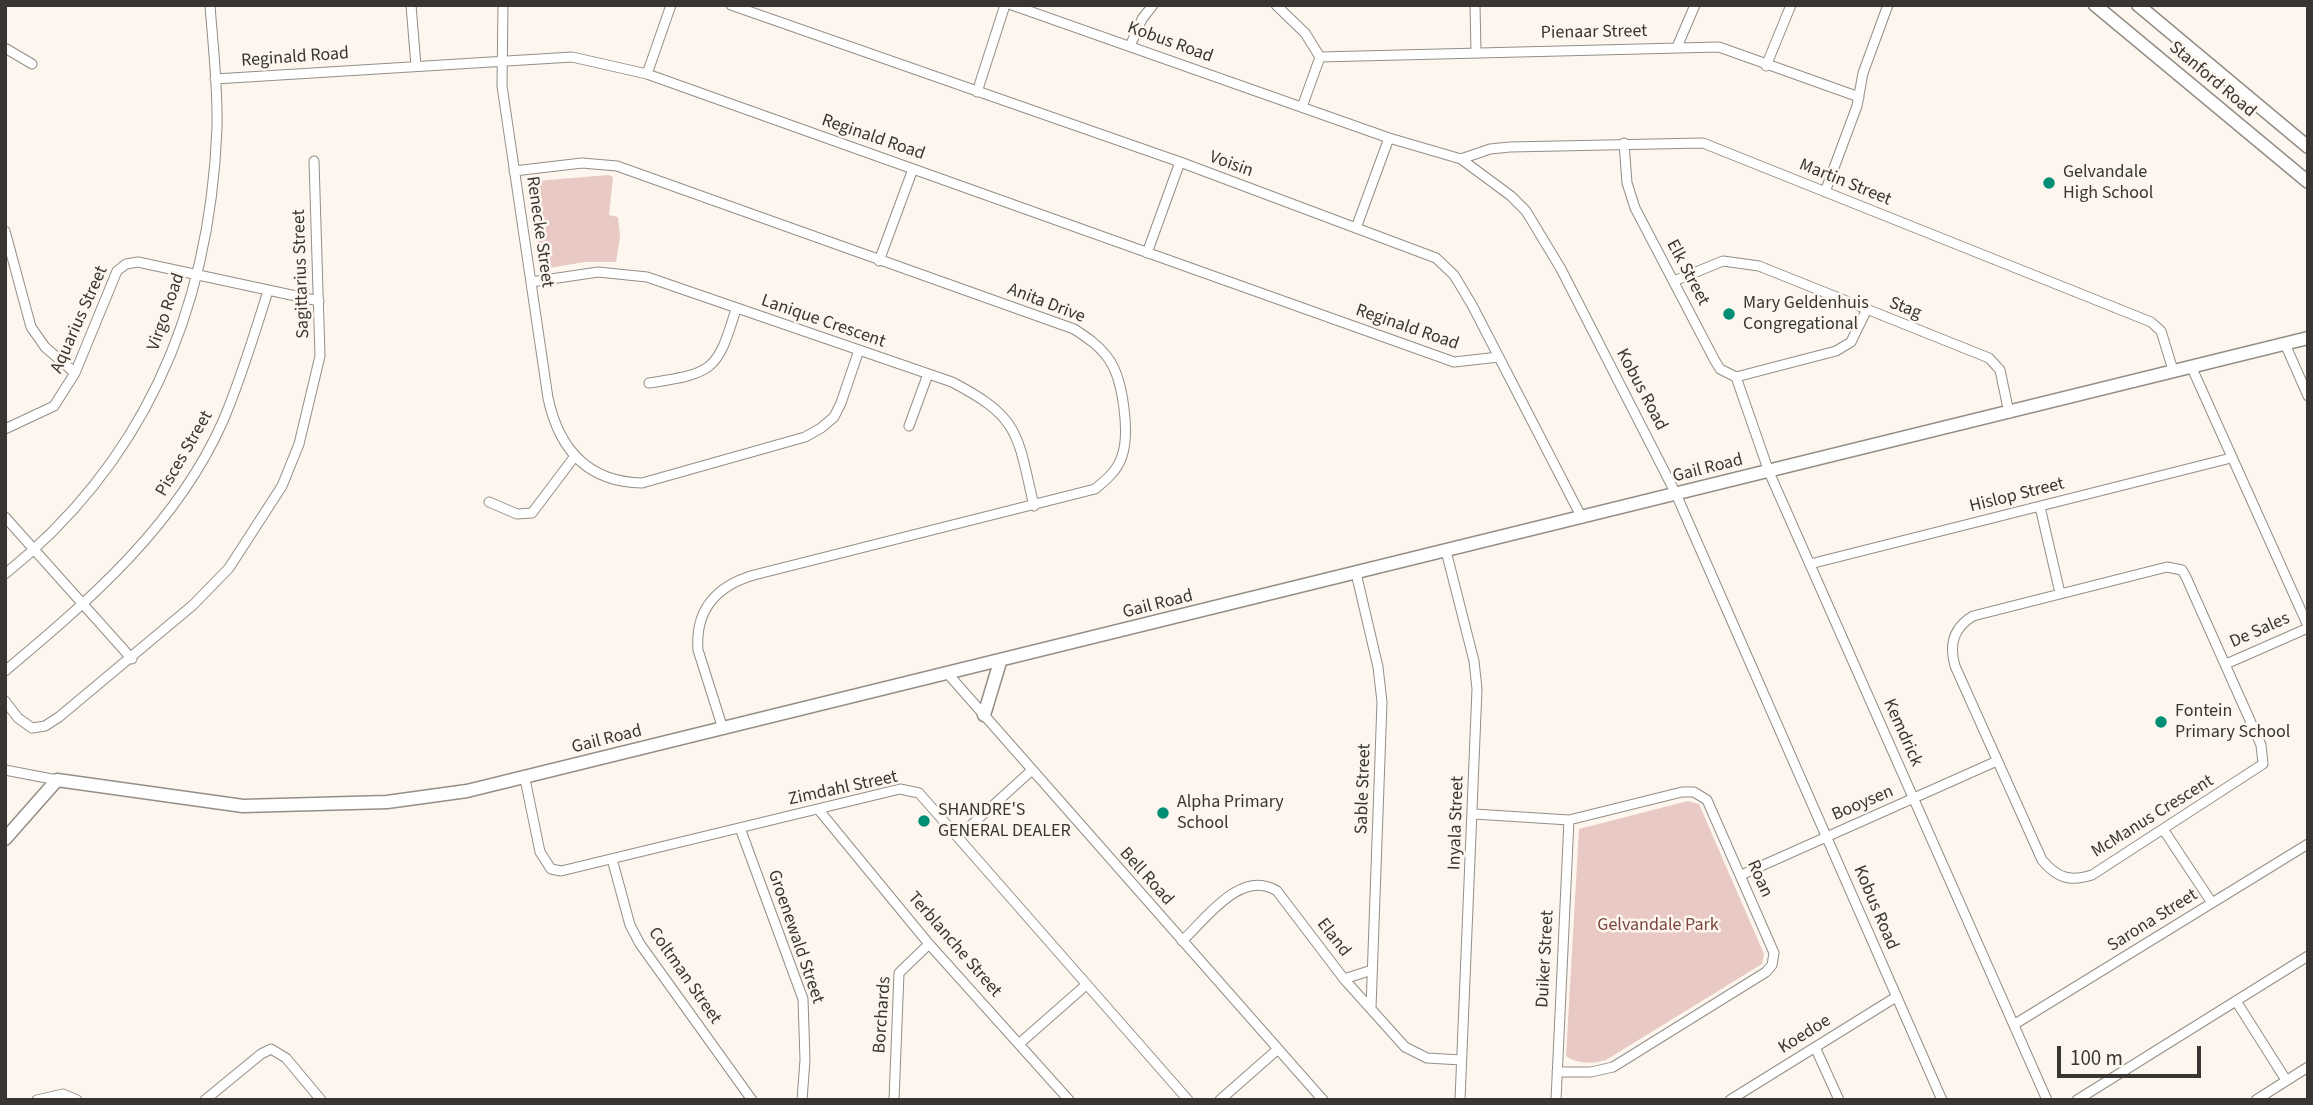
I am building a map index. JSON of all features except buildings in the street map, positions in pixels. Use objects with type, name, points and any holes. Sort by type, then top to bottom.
[{"type":"street","name":"Virgo Road","points":[[5,573],[34,550],[90,494],[143,418],[182,328],[198,274],[214,167],[215,79],[210,5]]},
{"type":"street","points":[[411,5],[416,66]]},
{"type":"street","name":"Renecke Street","points":[[503,5],[502,86],[531,282],[554,424],[575,456],[594,472],[619,482],[642,483],[805,437],[834,417],[859,350]]},
{"type":"street","points":[[648,74],[671,5]]},
{"type":"street","name":"Voisin","points":[[731,5],[1180,162],[1427,253],[1448,268],[1499,357],[1582,518]]},
{"type":"street","points":[[977,92],[1005,5]]},
{"type":"street","name":"Kobus Road","points":[[1012,5],[1389,138],[1461,159],[1511,195],[1536,225],[1676,494],[1942,1100]]},
{"type":"street","points":[[1130,46],[1142,19],[1153,5]]},
{"type":"street","points":[[1475,5],[1476,52]]},
{"type":"street","points":[[1677,47],[1695,5]]},
{"type":"street","points":[[1766,66],[1791,5]]},
{"type":"street","points":[[1825,192],[1859,97],[1870,50],[1888,5]]},
{"type":"street","name":"Stanford Road","points":[[2095,5],[2308,182]]},
{"type":"street","name":"Stanford Road","points":[[2138,5],[2308,146]]},
{"type":"street","points":[[1277,6],[1305,33],[1320,57],[1302,107]]},
{"type":"street","name":"Pienaar Street","points":[[1320,57],[1719,47],[1859,97]]},
{"type":"street","points":[[5,48],[32,64]]},
{"type":"street","name":"Reginald Road","points":[[215,79],[572,57],[648,74],[1454,362],[1499,357]]},
{"type":"street","points":[[1356,228],[1389,138]]},
{"type":"street","name":"Elk Street","points":[[1624,143],[1631,198],[1714,359],[1720,369],[1736,377]]},
{"type":"street","name":"Martin Street","points":[[1461,159],[1499,148],[1703,143],[2151,322],[2161,331],[2173,370]]},
{"type":"street","name":"Sagittarius Street","points":[[5,701],[25,725],[32,728],[45,726],[132,659],[193,606],[229,568],[282,486],[299,444],[320,356],[314,161]]},
{"type":"street","points":[[1147,253],[1180,162]]},
{"type":"street","name":"Anita Drive","points":[[514,171],[582,163],[617,166],[1074,329],[1090,339],[1110,362],[1121,387],[1125,447],[1115,471],[1095,489],[754,575],[722,588],[704,610],[697,636],[698,650],[723,729]]},
{"type":"street","points":[[879,261],[913,169]]},
{"type":"street","points":[[5,231],[31,327],[45,347],[75,373]]},
{"type":"street","name":"Aquarius Street","points":[[5,429],[54,406],[75,373],[121,266],[138,262],[198,274]]},
{"type":"street","name":"Stag","points":[[1674,281],[1712,264],[1746,262],[1989,358],[2000,370],[2009,413]]},
{"type":"street","name":"Lanique Crescent","points":[[531,282],[598,272],[647,277],[928,374],[974,394],[1001,412],[1016,436],[1034,506]]},
{"type":"street","points":[[198,274],[319,301]]},
{"type":"street","name":"Pisces Street","points":[[83,605],[135,553],[170,512],[191,481],[222,423],[268,291]]},
{"type":"street","points":[[649,383],[683,378],[712,366],[726,344],[736,309]]},
{"type":"street","points":[[1736,377],[1836,351],[1852,342],[1866,311]]},
{"type":"street","name":"Gail Road","points":[[5,770],[218,805],[268,807],[425,798],[525,779],[2308,338]]},
{"type":"street","points":[[2285,344],[2308,396]]},
{"type":"street","points":[[2191,366],[2308,627]]},
{"type":"street","points":[[909,426],[928,374]]},
{"type":"street","name":"Kemdrick","points":[[1736,377],[1769,472],[2047,1100]]},
{"type":"street","points":[[489,502],[517,514],[532,513],[575,456]]},
{"type":"street","name":"Hislop Street","points":[[1810,564],[2231,458]]},
{"type":"street","points":[[2040,507],[2060,593]]},
{"type":"street","points":[[5,517],[132,659]]},
{"type":"street","name":"Inyala Street","points":[[1446,551],[1475,667],[1478,707],[1460,1100]]},
{"type":"street","name":"McManus Crescent","points":[[2161,568],[2178,568],[2186,577],[2226,664],[2261,745],[2263,764],[2092,875],[2071,880],[2061,877],[2042,860],[1955,666],[1952,640],[1960,625],[1973,617],[2060,593],[2161,568]]},
{"type":"street","name":"Sable Street","points":[[1356,573],[1378,667],[1382,702],[1371,1008]]},
{"type":"street","points":[[5,671],[83,605]]},
{"type":"street","name":"De Sales","points":[[2226,664],[2308,627]]},
{"type":"street","points":[[984,715],[1000,662]]},
{"type":"street","name":"Bell Road","points":[[948,674],[1323,1100]]},
{"type":"street","name":"Booysen","points":[[1741,875],[1997,761]]},
{"type":"street","points":[[958,837],[1031,771]]},
{"type":"street","name":"Zimdahl Street","points":[[525,779],[540,852],[551,869],[572,870],[900,789],[919,793],[1188,1100]]},
{"type":"street","points":[[5,839],[57,780]]},
{"type":"street","name":"Roan","points":[[1474,814],[1569,820],[1694,792],[1707,800],[1774,953],[1772,965],[1766,972],[1613,1067],[1591,1072],[1557,1072]]},
{"type":"street","name":"Terblanche Street","points":[[818,809],[929,944],[1069,1100]]},
{"type":"street","name":"Duiker Street","points":[[1556,1100],[1569,820]]},
{"type":"street","name":"Groenewald Street","points":[[740,828],[803,999],[805,1012],[802,1100]]},
{"type":"street","points":[[2163,829],[2212,903]]},
{"type":"street","name":"Sarona Street","points":[[2015,1024],[2308,844]]},
{"type":"street","name":"Coltman Street","points":[[612,859],[630,925],[640,944],[752,1100]]},
{"type":"street","name":"Eland","points":[[1182,941],[1232,894],[1245,886],[1262,883],[1277,891],[1344,978],[1411,1052],[1427,1058],[1461,1060]]},
{"type":"street","name":"Borchards","points":[[894,1100],[898,980],[903,968],[929,944]]},
{"type":"street","points":[[2077,1100],[2308,956]]},
{"type":"street","points":[[1344,978],[1372,970]]},
{"type":"street","points":[[1020,1043],[1086,985]]},
{"type":"street","name":"Koedoe","points":[[1731,1100],[1896,998]]},
{"type":"street","points":[[2236,1001],[2286,1080]]},
{"type":"street","points":[[1815,1048],[1839,1100]]},
{"type":"street","points":[[205,1100],[261,1054],[271,1049],[286,1058],[321,1100]]},
{"type":"street","points":[[1220,1100],[1278,1049]]},
{"type":"street","points":[[2256,1100],[2308,1067]]},
{"type":"street","points":[[37,1100],[63,1094],[77,1100]]},
{"type":"green space","points":[[609,175],[613,177],[609,215],[618,217],[620,237],[616,262],[585,262],[549,268],[540,259],[530,190],[535,181]]},
{"type":"green space","name":"Gelvandale Park","points":[[1688,801],[1699,804],[1764,954],[1762,964],[1606,1060],[1585,1063],[1570,1059],[1566,1056],[1579,829]]},
{"type":"place","name":"Gelvandale High School","points":[[2049,183]]},
{"type":"place","name":"Mary Geldenhuis Congregational","points":[[1729,314]]},
{"type":"place","name":"Fontein Primary School","points":[[2161,722]]},
{"type":"place","name":"Alpha Primary School","points":[[1163,813]]},
{"type":"place","name":"SHANDRE'S GENERAL DEALER","points":[[924,821]]}]
